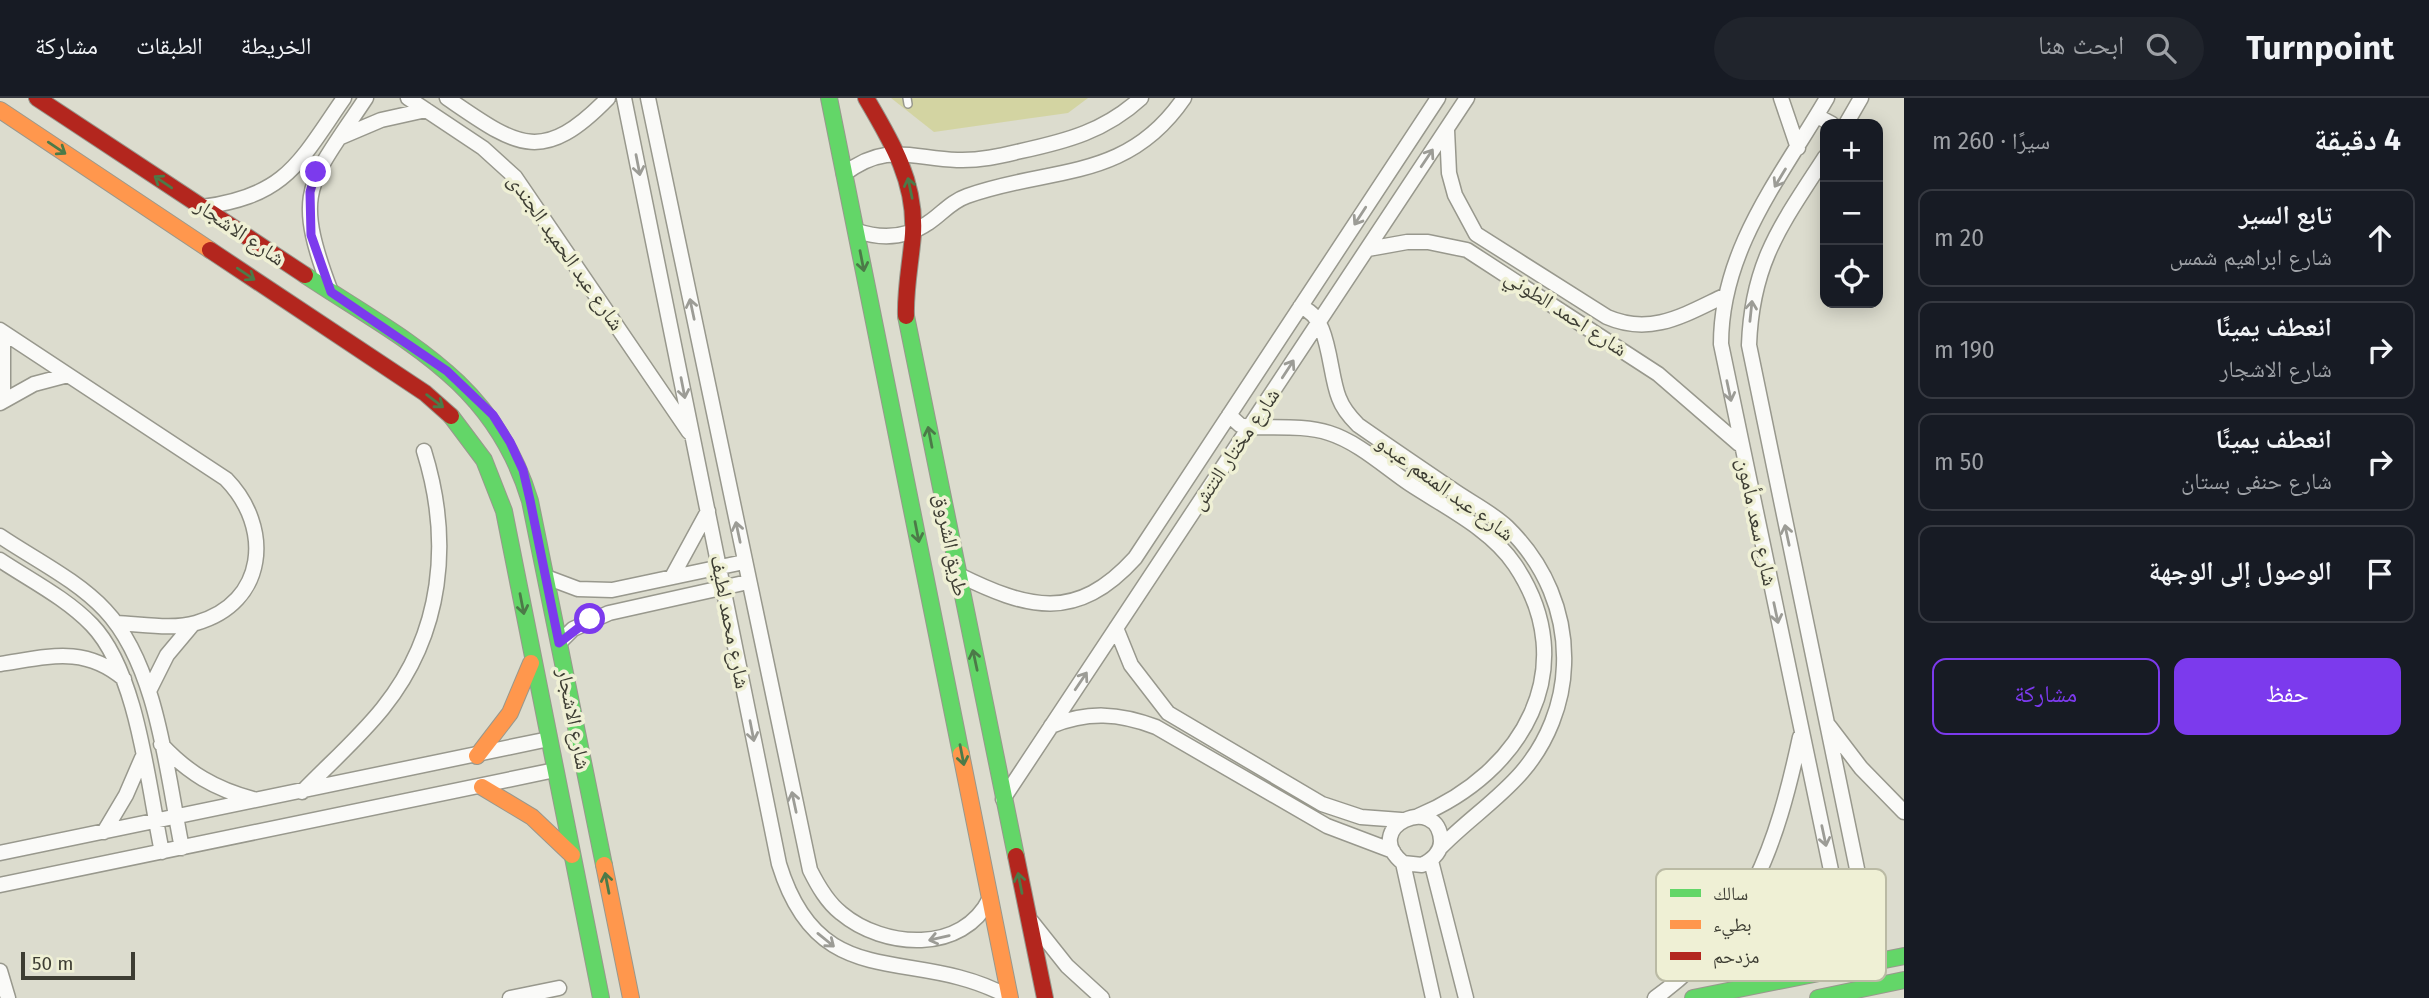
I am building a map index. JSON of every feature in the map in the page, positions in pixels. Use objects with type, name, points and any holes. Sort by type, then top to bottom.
[{"type":"street","name":"شارع الاشجار","points":[[37,98],[411,345],[471,393],[493,415],[523,470],[631,998]]},
{"type":"street","points":[[327,122],[328,98]]},
{"type":"street","points":[[202,207],[232,203],[269,189],[299,162],[344,98]]},
{"type":"street","points":[[331,292],[311,235],[309,214],[316,172],[366,98]]},
{"type":"street","name":"شارع عبد الحميد الجندى","points":[[408,98],[499,160],[515,177],[693,437]]},
{"type":"street","name":"شارع عبد الحميد الجندى","points":[[447,98],[504,137],[541,143],[559,138],[574,128],[608,98]]},
{"type":"street","name":"شارع محمد لطيف","points":[[624,98],[779,864],[787,892],[802,918],[822,939],[847,956],[879,964],[959,976],[1009,997]]},
{"type":"street","name":"شارع محمد لطيف","points":[[648,98],[802,845],[810,870],[823,894],[841,913],[863,928],[888,937],[915,940],[940,938],[963,929],[980,915],[990,898]]},
{"type":"street","name":"طريق الشروق","points":[[829,98],[1009,997]]},
{"type":"street","name":"طريق الشروق","points":[[866,98],[898,153],[911,191],[913,231],[906,312],[1045,998]]},
{"type":"street","points":[[845,174],[864,161],[898,153],[981,160],[1069,141],[1108,124],[1142,98]]},
{"type":"street","points":[[857,231],[879,236],[913,231],[968,195],[1072,173],[1119,155],[1160,126],[1184,98]]},
{"type":"street","name":"شارع مختار التتش","points":[[957,574],[1019,601],[1045,604],[1071,601],[1095,592],[1117,577],[1145,543],[1438,98]]},
{"type":"street","name":"شارع مختار التتش","points":[[1003,799],[1467,98]]},
{"type":"street","points":[[1781,98],[1798,148]]},
{"type":"street","name":"شارع سعد مأمون","points":[[1826,98],[1744,237],[1724,296],[1721,344],[1830,869]]},
{"type":"street","points":[[1849,119],[1861,98]]},
{"type":"street","name":"شارع الاشجار","points":[[0,110],[448,411],[485,456],[497,483],[504,511],[601,998]]},
{"type":"street","points":[[340,138],[381,120],[426,110]]},
{"type":"street","points":[[1817,116],[1823,119]]},
{"type":"street","name":"شارع احمد الطوني","points":[[1447,129],[1446,151],[1455,195],[1476,234],[1587,304],[1622,324],[1655,326],[1724,296]]},
{"type":"street","name":"شارع سعد مأمون","points":[[1820,165],[1773,238],[1759,272],[1750,308],[1749,345],[1857,869]]},
{"type":"street","points":[[1382,183],[1402,195]]},
{"type":"street","name":"شارع احمد الطوني","points":[[1368,249],[1407,242],[1427,242],[1467,250],[1658,374],[1740,445]]},
{"type":"street","points":[[1576,319],[1587,304]]},
{"type":"street","points":[[1300,307],[1309,309],[1320,321]]},
{"type":"street","name":"شارع عبد المنعم عبدو","points":[[1320,321],[1338,397],[1346,412],[1357,425],[1505,526],[1529,551],[1547,580],[1559,612],[1564,645],[1563,680],[1556,713],[1542,744],[1522,772],[1440,848]]},
{"type":"street","points":[[1,331],[1,401],[34,384],[68,375]]},
{"type":"street","points":[[1,331],[226,479],[240,494],[251,512],[257,552],[253,572],[230,606],[213,617],[193,624],[116,623]]},
{"type":"street","points":[[393,372],[411,345]]},
{"type":"street","name":"شارع عبد المنعم عبدو","points":[[1229,415],[1240,425],[1315,430],[1346,441],[1487,535],[1514,562],[1529,588],[1543,645],[1542,674],[1536,703],[1524,730],[1508,755],[1487,776],[1454,799],[1418,816]]},
{"type":"street","points":[[302,792],[383,708],[418,650],[430,619],[438,585],[440,517],[424,452]]},
{"type":"street","points":[[672,577],[708,511]]},
{"type":"street","points":[[0,536],[89,596],[116,623],[131,644],[149,691],[182,848]]},
{"type":"street","points":[[1145,543],[1163,557]]},
{"type":"street","points":[[0,560],[74,609],[91,624],[111,650],[126,681],[162,852]]},
{"type":"street","points":[[546,576],[569,587],[595,592],[744,562]]},
{"type":"street","points":[[559,643],[590,619],[748,582]]},
{"type":"street","points":[[149,691],[167,655],[193,624]]},
{"type":"street","points":[[1051,726],[1092,715],[1136,719],[1156,727],[1327,826],[1392,851],[1403,863],[1412,866],[1431,861],[1440,848],[1438,831],[1426,818],[1418,816],[1401,820],[1361,817],[1322,804],[1168,713],[1136,674],[1116,628]]},
{"type":"street","points":[[0,664],[77,656],[95,660],[126,681]]},
{"type":"street","points":[[477,756],[512,710],[526,685],[532,656]]},
{"type":"street","points":[[1826,722],[1861,768],[1904,812]]},
{"type":"street","points":[[1762,869],[1776,836],[1801,732]]},
{"type":"street","points":[[0,853],[549,739]]},
{"type":"street","points":[[160,743],[180,764],[203,781],[258,801]]},
{"type":"street","points":[[104,832],[126,795],[142,756]]},
{"type":"street","points":[[0,885],[555,770]]},
{"type":"street","points":[[482,787],[532,817],[572,855]]},
{"type":"street","points":[[1392,851],[1391,834],[1401,820]]},
{"type":"street","points":[[1431,861],[1466,998]]},
{"type":"street","points":[[1403,863],[1433,998]]},
{"type":"street","points":[[1026,913],[1067,967],[1101,998]]},
{"type":"street","points":[[587,929],[616,923]]},
{"type":"street","points":[[1886,959],[1904,956]]},
{"type":"street","points":[[0,971],[4,993]]},
{"type":"street","points":[[1655,998],[1674,981]]},
{"type":"street","points":[[1693,998],[1780,981]]},
{"type":"street","points":[[1818,998],[1904,981]]},
{"type":"street","points":[[510,998],[559,988]]},
{"type":"green space","points":[[891,98],[1088,98],[1068,113],[934,132]]},
{"type":"traffic: fast","points":[[829,98],[961,754]]},
{"type":"traffic: fast","points":[[305,275],[410,343],[441,367],[469,393],[493,424],[514,459],[530,501],[604,865]]},
{"type":"traffic: fast","points":[[906,316],[1016,856]]},
{"type":"traffic: fast","points":[[451,416],[484,460],[504,511],[601,998]]},
{"type":"traffic: fast","points":[[1886,960],[1904,956]]},
{"type":"traffic: fast","points":[[1818,998],[1904,980]]},
{"type":"traffic: fast","points":[[1693,998],[1778,981]]},
{"type":"traffic: slow","points":[[0,110],[210,250]]},
{"type":"traffic: slow","points":[[477,756],[510,713],[531,663]]},
{"type":"traffic: slow","points":[[961,754],[1010,998]]},
{"type":"traffic: slow","points":[[482,787],[532,817],[572,855]]},
{"type":"traffic: slow","points":[[604,865],[631,998]]},
{"type":"traffic: jam","points":[[37,98],[305,275]]},
{"type":"traffic: jam","points":[[866,98],[893,147],[911,197],[913,234],[906,316]]},
{"type":"traffic: jam","points":[[210,250],[425,393],[451,416]]},
{"type":"traffic: jam","points":[[1016,856],[1045,998]]},
{"type":"route","points":[[316,172],[310,192],[311,235],[331,292],[447,371],[493,415],[523,470],[559,643],[573,629],[590,619]]}]
